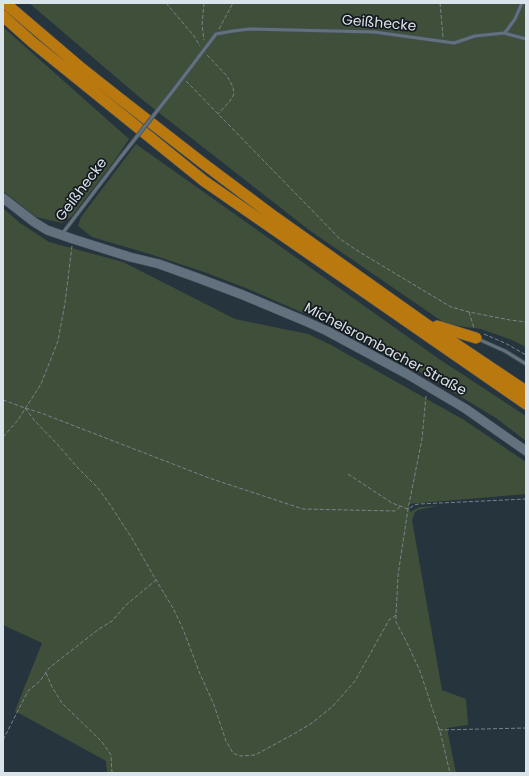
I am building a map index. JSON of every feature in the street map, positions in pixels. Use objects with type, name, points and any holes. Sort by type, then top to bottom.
[{"type":"highway","points":[[5,3],[80,67],[272,215],[423,322],[526,392]]},
{"type":"highway","points":[[3,16],[32,42],[204,181],[526,404]]},
{"type":"highway","points":[[423,322],[475,334]]},
{"type":"main road","name":"Michelsrombacher Straße","points":[[3,198],[47,230],[130,257],[159,264],[198,278],[243,295],[327,331],[414,378],[466,409],[526,451]]},
{"type":"lane","points":[[522,3],[515,18],[504,33],[526,39]]},
{"type":"lane","name":"Geißhecke","points":[[216,34],[250,29],[374,32],[454,43],[475,36],[504,33]]},
{"type":"lane","points":[[183,78],[216,34]]},
{"type":"lane","name":"Geißhecke","points":[[61,235],[183,78]]},
{"type":"lane","points":[[475,334],[526,364]]},
{"type":"path","points":[[166,3],[194,36],[203,50],[226,76],[233,87],[234,94],[230,102],[217,114]]},
{"type":"path","points":[[204,3],[202,25],[205,47]]},
{"type":"path","points":[[216,34],[233,3]]},
{"type":"path","points":[[440,3],[444,42]]},
{"type":"path","points":[[183,78],[340,239],[451,307],[469,312],[526,322]]},
{"type":"path","points":[[3,437],[18,420],[41,384],[58,341],[66,296],[73,239]]},
{"type":"path","points":[[469,312],[477,337],[483,333],[526,355]]},
{"type":"path","points":[[426,396],[422,439],[408,509],[398,575],[396,622],[420,671],[439,730],[450,773]]},
{"type":"path","points":[[3,400],[41,413],[209,478],[303,509],[395,511],[401,506]]},
{"type":"path","points":[[25,408],[34,420],[98,488],[122,523],[173,608],[214,705],[226,741],[234,753],[240,756],[255,755],[312,723],[333,706],[355,681],[389,620],[396,615]]},
{"type":"path","points":[[348,474],[392,503],[408,509]]},
{"type":"path","points":[[408,509],[419,504],[526,499]]},
{"type":"path","points":[[3,740],[28,691],[40,680],[49,668],[99,629],[112,621],[126,605],[156,580]]},
{"type":"path","points":[[46,672],[52,687],[62,703],[102,742],[111,755],[112,773]]},
{"type":"path","points":[[439,730],[526,728]]},
{"type":"green space","points":[[29,3],[526,3],[526,347],[512,340],[481,329],[446,324],[309,230],[144,101]]},
{"type":"green space","points":[[3,27],[129,139],[115,160],[72,216],[62,223],[36,217],[3,191]]},
{"type":"green space","points":[[136,144],[439,359],[526,416],[526,441],[496,418],[413,368],[324,322],[246,288],[204,272],[92,237],[78,226],[81,217]]},
{"type":"green space","points":[[3,208],[20,223],[49,242],[123,262],[235,319],[308,334],[331,345],[464,420],[526,462],[526,494],[409,504],[410,512],[420,507],[437,506],[418,510],[415,512],[412,520],[442,690],[466,699],[468,725],[447,728],[456,773],[107,773],[106,761],[15,711],[42,643],[3,625]]}]
